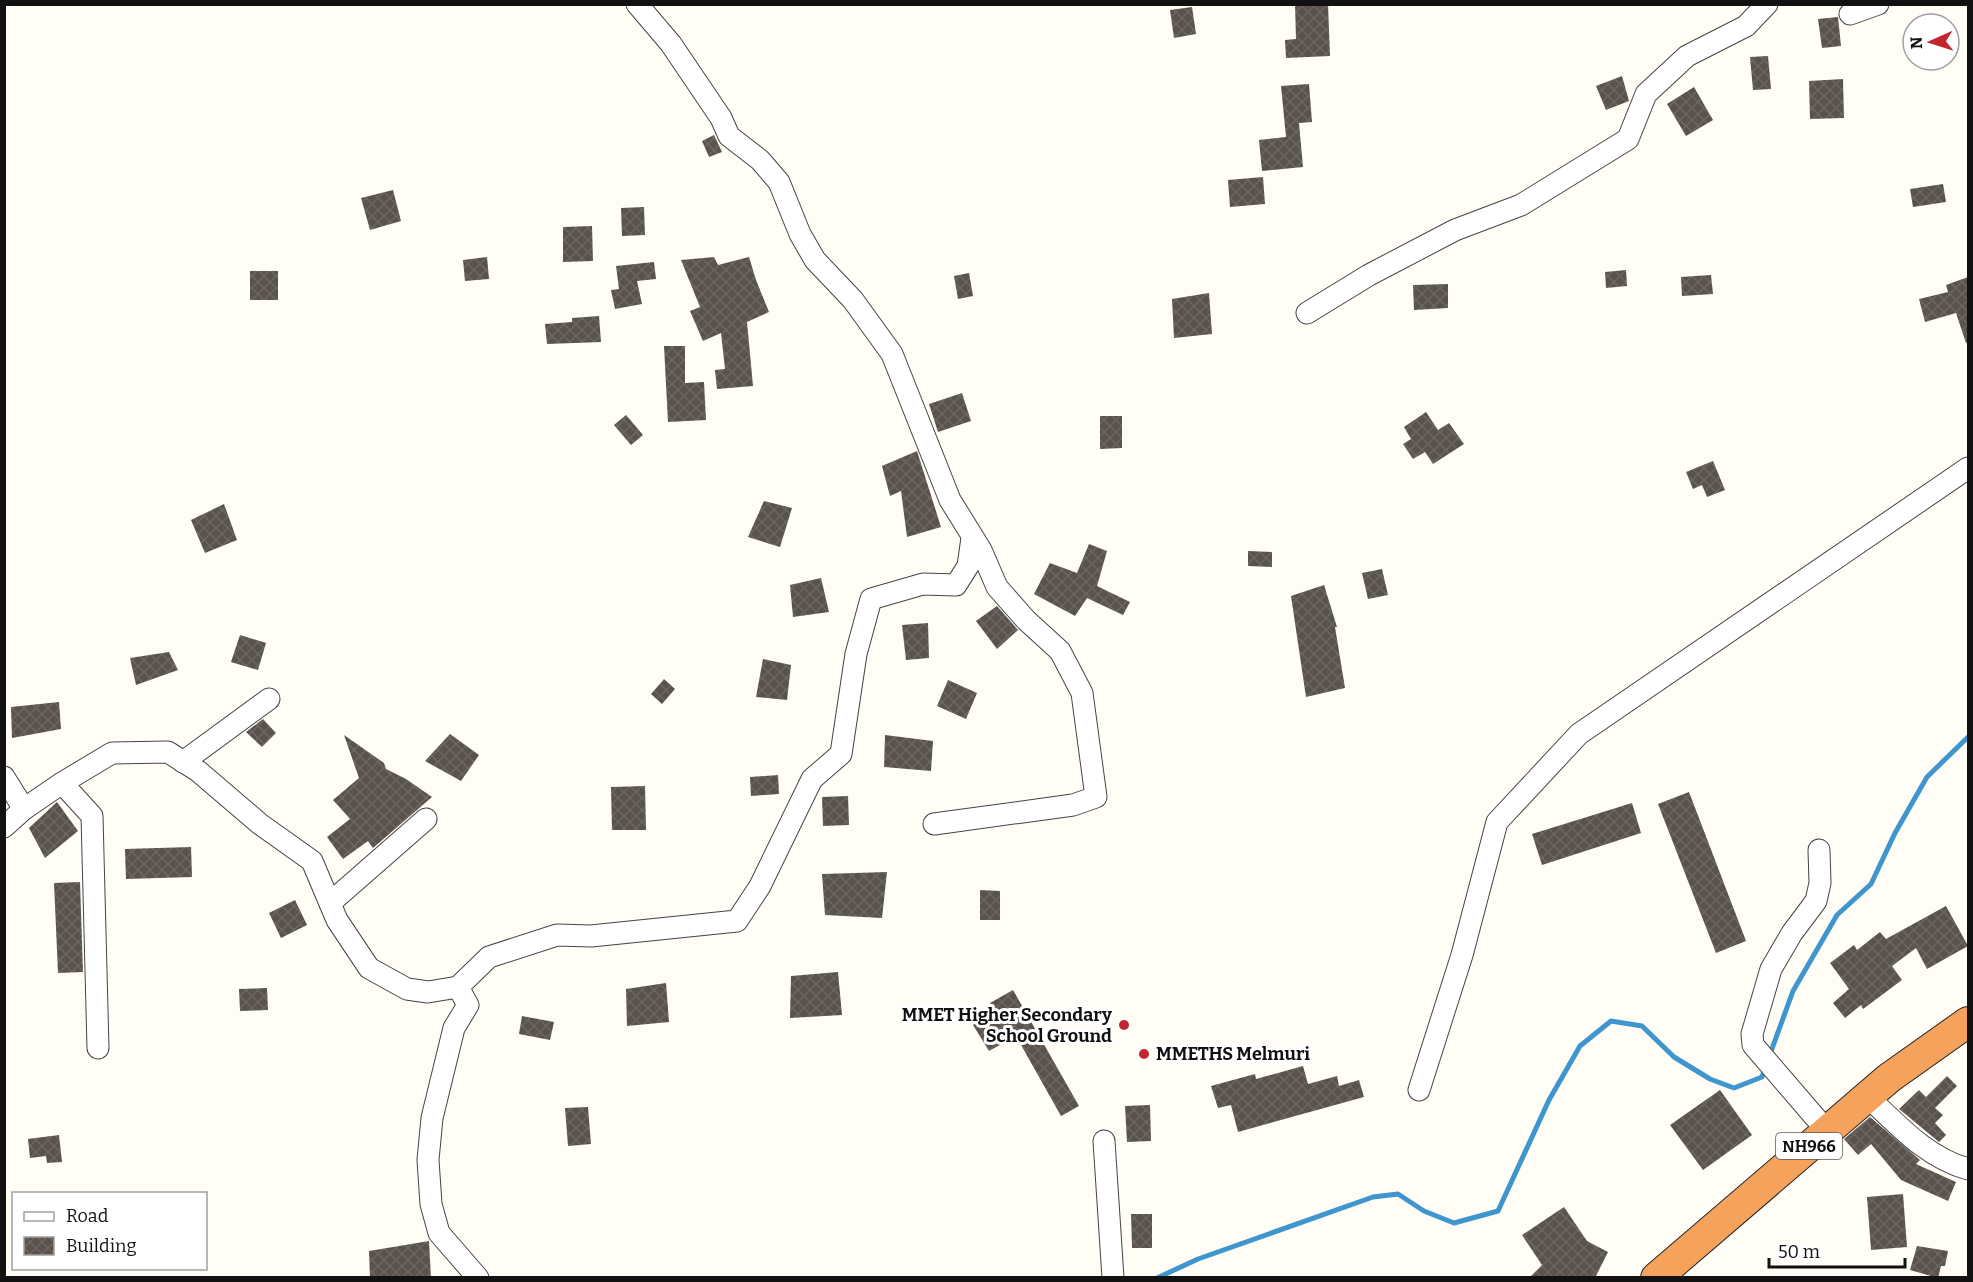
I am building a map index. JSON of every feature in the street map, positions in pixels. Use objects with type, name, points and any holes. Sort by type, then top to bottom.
[{"type":"highway","name":"NH966","points":[[1667,1274],[1819,1122],[1868,1096],[1968,1022]]},
{"type":"street","points":[[637,4],[670,44],[721,118],[729,136],[760,160],[778,182],[789,210],[815,260],[853,300],[892,354],[950,500],[981,550],[997,587],[1026,620],[1060,651],[1082,693],[1096,797],[1073,806],[934,824]]},
{"type":"street","points":[[1307,313],[1369,275],[1455,230],[1521,205],[1628,139],[1646,94],[1687,56],[1746,26],[1767,4]]},
{"type":"street","points":[[1850,14],[1878,4]]},
{"type":"street","points":[[1419,1090],[1462,955],[1497,822],[1579,734],[1968,468]]},
{"type":"street","points":[[4,827],[24,809],[112,753],[168,752],[198,771],[260,824],[312,861],[337,920],[369,968],[406,989],[428,992],[458,987],[489,957],[557,935],[591,936],[736,921],[760,886],[812,779],[841,754],[856,654],[863,621],[871,599],[923,584],[956,585],[968,566],[972,538]]},
{"type":"street","points":[[183,762],[269,699]]},
{"type":"street","points":[[4,777],[24,809]]},
{"type":"street","points":[[62,783],[92,816],[98,1048]]},
{"type":"street","points":[[330,903],[426,819]]},
{"type":"street","points":[[1819,850],[1820,883],[1816,901],[1792,933],[1771,969],[1752,1034],[1754,1045],[1819,1122]]},
{"type":"street","points":[[458,987],[468,1005],[454,1028],[432,1118],[429,1171],[431,1204],[439,1233],[478,1278]]},
{"type":"street","points":[[1868,1096],[1923,1148],[1953,1165],[1968,1169]]},
{"type":"street","points":[[1104,1141],[1113,1278]]},
{"type":"building","points":[[1295,4],[1328,4],[1330,56],[1286,58],[1285,40],[1296,39]]},
{"type":"building","points":[[1192,7],[1196,34],[1174,38],[1170,10]]},
{"type":"building","points":[[1838,17],[1841,46],[1822,48],[1818,19]]},
{"type":"building","points":[[1768,56],[1771,89],[1753,90],[1750,57]]},
{"type":"building","points":[[1622,76],[1629,101],[1606,110],[1596,86]]},
{"type":"building","points":[[1843,79],[1844,118],[1810,119],[1809,81]]},
{"type":"building","points":[[1309,84],[1312,122],[1299,123],[1303,167],[1262,171],[1259,140],[1286,137],[1281,86]]},
{"type":"building","points":[[1694,87],[1713,120],[1686,136],[1667,104]]},
{"type":"building","points":[[714,135],[722,152],[709,157],[702,141]]},
{"type":"building","points":[[1263,177],[1265,204],[1230,207],[1228,180]]},
{"type":"building","points":[[1943,184],[1946,202],[1913,207],[1910,189]]},
{"type":"building","points":[[393,190],[401,221],[370,230],[361,198]]},
{"type":"building","points":[[644,207],[645,235],[622,236],[621,208]]},
{"type":"building","points":[[592,226],[593,261],[563,262],[563,227]]},
{"type":"building","points":[[487,257],[489,279],[465,281],[463,260]]},
{"type":"building","points":[[714,257],[718,265],[749,257],[769,312],[747,322],[753,386],[717,389],[715,370],[725,369],[721,333],[703,341],[690,311],[700,307],[681,260]]},
{"type":"building","points":[[654,262],[656,279],[637,281],[642,304],[615,309],[611,290],[619,289],[616,266]]},
{"type":"building","points":[[1626,270],[1627,286],[1606,288],[1605,272]]},
{"type":"building","points":[[250,271],[278,271],[278,300],[250,300]]},
{"type":"building","points":[[969,273],[973,296],[958,299],[954,276]]},
{"type":"building","points":[[1711,275],[1713,294],[1682,296],[1681,277]]},
{"type":"building","points":[[1968,277],[1968,342],[1966,343],[1956,313],[1925,322],[1919,299],[1948,292],[1946,285]]},
{"type":"building","points":[[1448,284],[1448,308],[1414,310],[1413,285]]},
{"type":"building","points":[[1209,293],[1212,334],[1174,338],[1172,299]]},
{"type":"building","points":[[599,316],[601,342],[547,344],[545,324],[572,322],[572,318]]},
{"type":"building","points":[[664,346],[685,346],[685,383],[704,382],[706,420],[668,422]]},
{"type":"building","points":[[962,393],[971,421],[938,432],[929,404]]},
{"type":"building","points":[[1426,412],[1438,430],[1449,423],[1464,444],[1433,464],[1425,452],[1413,459],[1403,444],[1411,439],[1404,427]]},
{"type":"building","points":[[626,415],[643,435],[631,445],[614,425]]},
{"type":"building","points":[[1100,416],[1122,416],[1122,448],[1100,449]]},
{"type":"building","points":[[917,451],[941,527],[907,537],[901,491],[890,496],[882,466]]},
{"type":"building","points":[[1713,461],[1725,490],[1707,497],[1702,485],[1693,489],[1686,472]]},
{"type":"building","points":[[764,501],[792,508],[780,547],[748,537]]},
{"type":"building","points":[[224,504],[237,540],[205,553],[191,520]]},
{"type":"building","points":[[1089,544],[1107,551],[1097,586],[1130,602],[1123,615],[1087,598],[1075,616],[1034,594],[1050,563],[1077,573]]},
{"type":"building","points":[[1248,551],[1272,552],[1272,567],[1248,566]]},
{"type":"building","points":[[1382,569],[1388,595],[1368,599],[1362,573]]},
{"type":"building","points":[[821,578],[829,612],[793,617],[790,585]]},
{"type":"building","points":[[1324,585],[1337,627],[1335,627],[1345,688],[1306,697],[1291,596]]},
{"type":"building","points":[[997,606],[1018,630],[997,649],[976,621]]},
{"type":"building","points":[[928,623],[929,658],[906,660],[902,625]]},
{"type":"building","points":[[240,635],[266,643],[258,670],[231,662]]},
{"type":"building","points":[[169,652],[178,670],[136,685],[130,658]]},
{"type":"building","points":[[763,659],[791,665],[787,700],[756,697]]},
{"type":"building","points":[[664,679],[675,689],[662,704],[651,694]]},
{"type":"building","points":[[948,680],[977,693],[966,719],[937,706]]},
{"type":"building","points":[[59,702],[61,729],[12,738],[11,707]]},
{"type":"building","points":[[263,719],[276,733],[262,747],[246,732]]},
{"type":"building","points":[[450,734],[479,755],[461,781],[425,761]]},
{"type":"building","points":[[344,735],[384,763],[386,769],[406,779],[432,797],[373,848],[368,841],[343,859],[327,837],[350,819],[333,800],[359,778]]},
{"type":"building","points":[[885,735],[933,741],[931,771],[884,767]]},
{"type":"building","points":[[778,775],[779,794],[751,796],[750,777]]},
{"type":"building","points":[[645,786],[646,830],[612,830],[611,787]]},
{"type":"building","points":[[1689,792],[1746,941],[1716,953],[1658,804]]},
{"type":"building","points":[[848,796],[849,825],[823,826],[822,797]]},
{"type":"building","points":[[57,802],[78,831],[45,858],[29,828]]},
{"type":"building","points":[[1632,803],[1641,833],[1542,865],[1532,834]]},
{"type":"building","points":[[191,847],[192,877],[126,879],[125,849]]},
{"type":"building","points":[[887,872],[882,918],[825,915],[822,874]]},
{"type":"building","points":[[80,882],[83,972],[58,973],[54,883]]},
{"type":"building","points":[[980,890],[1000,891],[1000,920],[980,920]]},
{"type":"building","points":[[295,900],[307,925],[281,938],[269,913]]},
{"type":"building","points":[[1946,906],[1968,946],[1927,969],[1916,948],[1892,966],[1902,980],[1863,1009],[1861,1005],[1845,1018],[1833,1003],[1849,989],[1830,963],[1854,945],[1857,950],[1880,932],[1886,939]]},
{"type":"building","points":[[838,972],[842,1015],[790,1018],[791,976]]},
{"type":"building","points":[[666,983],[669,1022],[627,1026],[626,989]]},
{"type":"building","points":[[267,988],[268,1010],[240,1011],[239,989]]},
{"type":"building","points":[[1013,990],[1079,1106],[1061,1116],[1016,1036],[989,1051],[973,1025],[995,1012],[990,1003]]},
{"type":"building","points":[[522,1016],[554,1022],[550,1040],[519,1034]]},
{"type":"building","points":[[1303,1066],[1308,1084],[1337,1076],[1339,1086],[1359,1080],[1364,1097],[1238,1132],[1231,1105],[1218,1108],[1211,1086],[1255,1074],[1256,1079]]},
{"type":"building","points":[[1947,1076],[1957,1086],[1935,1108],[1943,1115],[1935,1123],[1946,1135],[1939,1142],[1899,1109],[1919,1090],[1926,1097]]},
{"type":"building","points":[[1720,1090],[1752,1135],[1703,1170],[1670,1125]]},
{"type":"building","points":[[1150,1105],[1151,1141],[1127,1142],[1125,1106]]},
{"type":"building","points":[[588,1107],[591,1144],[568,1146],[565,1108]]},
{"type":"building","points":[[1870,1117],[1920,1160],[1916,1164],[1956,1182],[1948,1201],[1901,1180],[1871,1144],[1858,1155],[1844,1139]]},
{"type":"building","points":[[59,1135],[62,1162],[47,1163],[46,1156],[30,1158],[28,1139]]},
{"type":"building","points":[[1903,1194],[1907,1247],[1871,1250],[1867,1197]]},
{"type":"building","points":[[1564,1207],[1587,1241],[1608,1252],[1595,1278],[1529,1278],[1542,1265],[1522,1235]]},
{"type":"building","points":[[1131,1214],[1152,1214],[1152,1248],[1132,1248]]},
{"type":"building","points":[[429,1241],[431,1278],[370,1278],[369,1251]]},
{"type":"building","points":[[1917,1246],[1948,1251],[1945,1266],[1941,1266],[1938,1278],[1910,1270]]},
{"type":"waterway","points":[[1769,1057],[1793,991],[1837,915],[1871,884],[1895,833],[1927,777],[1968,737]]},
{"type":"waterway","points":[[1157,1278],[1198,1259],[1373,1197],[1398,1194],[1424,1211],[1454,1223],[1498,1211],[1549,1100],[1580,1046],[1611,1021],[1642,1026],[1674,1057],[1710,1079],[1734,1088],[1762,1077],[1765,1068]]},
{"type":"place","name":"MMET Higher Secondary School Ground","points":[[1124,1025]]},
{"type":"place","name":"MMETHS Melmuri","points":[[1144,1054]]}]
